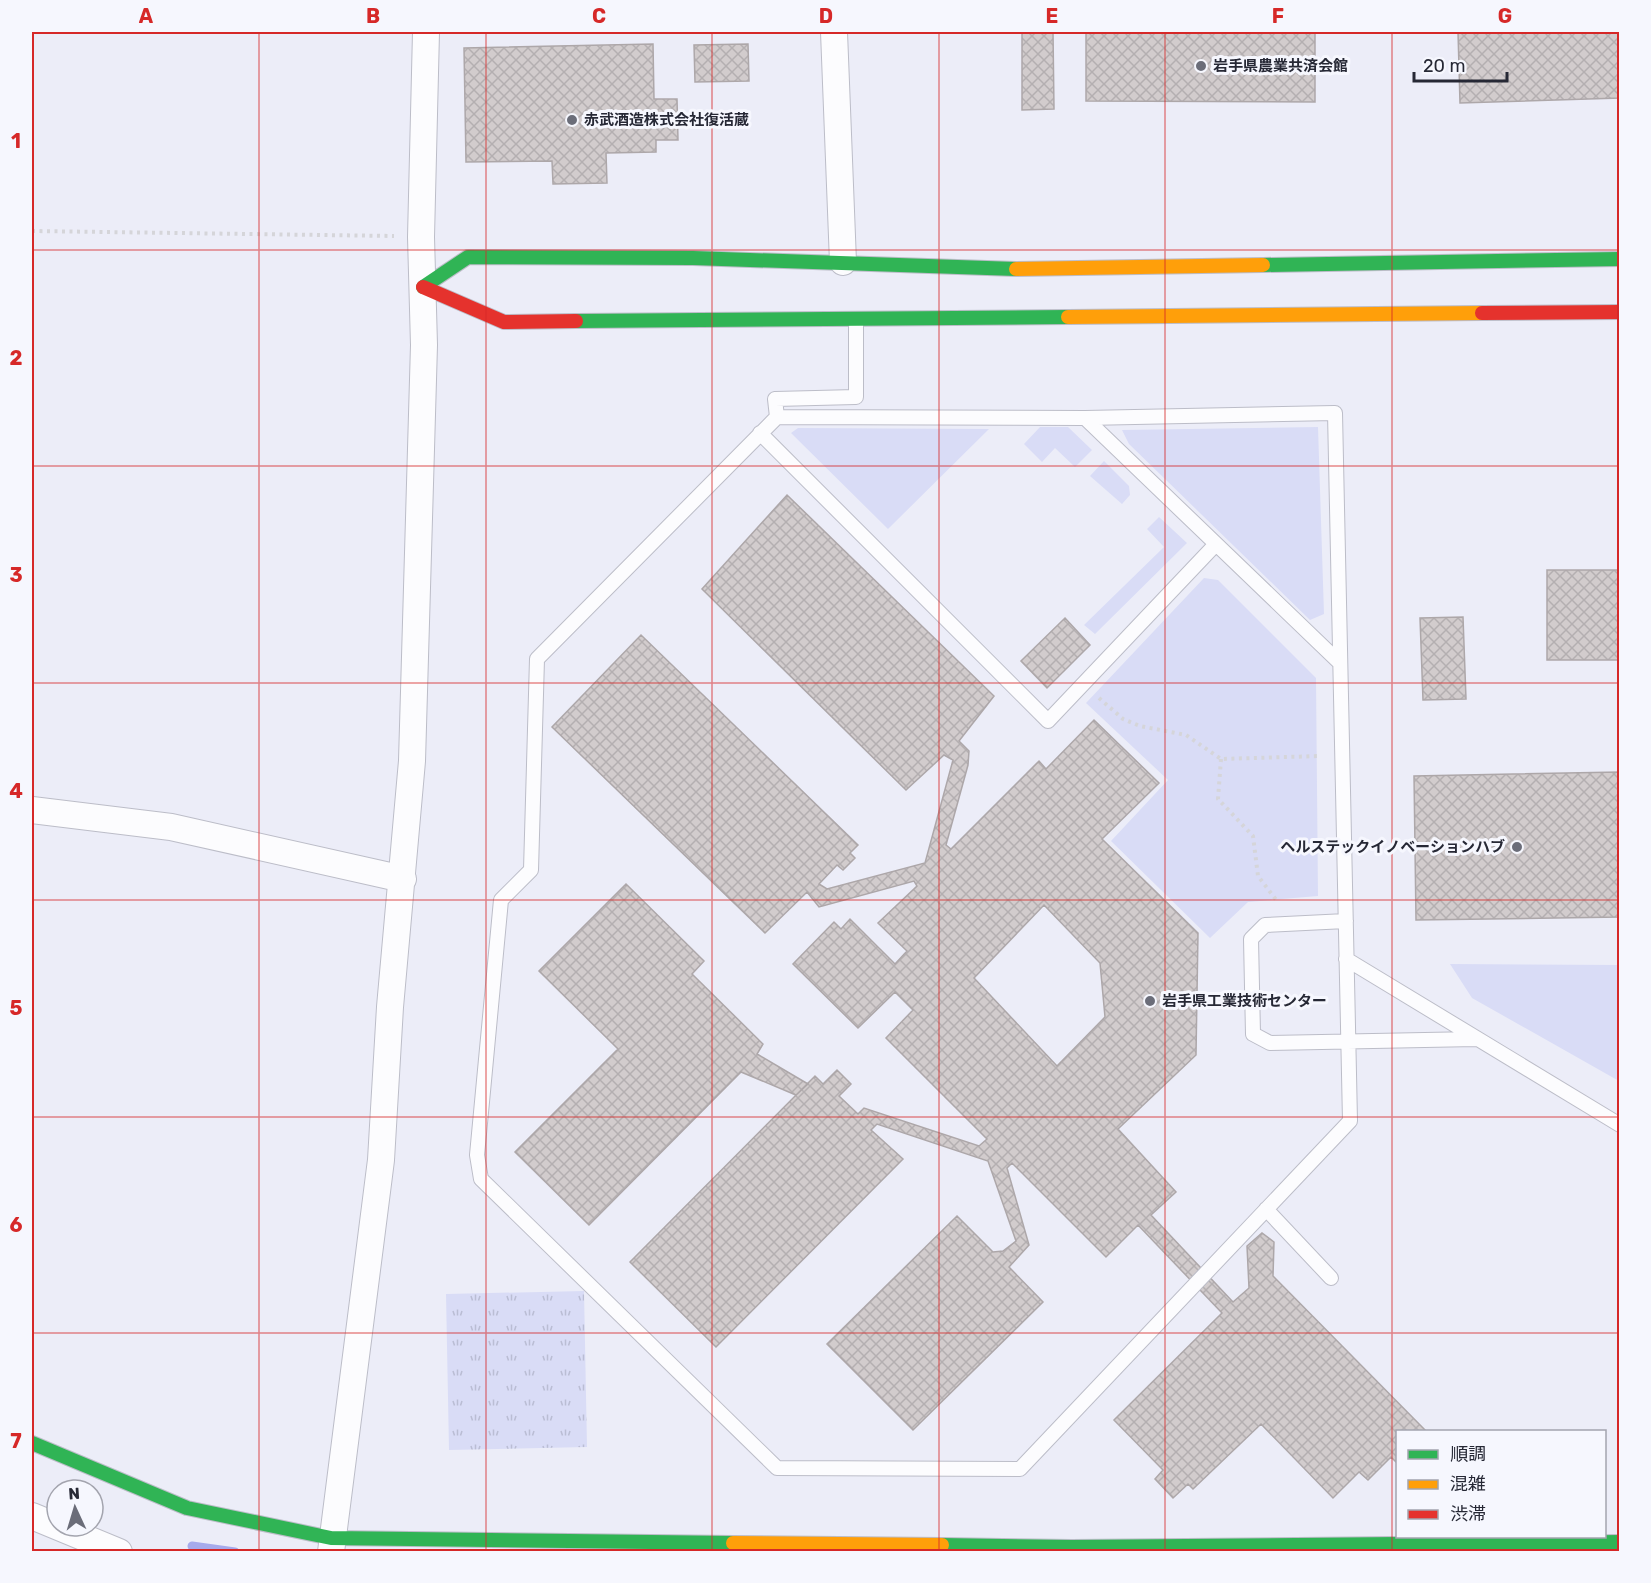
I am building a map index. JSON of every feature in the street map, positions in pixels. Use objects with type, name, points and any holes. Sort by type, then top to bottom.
[{"type":"street","points":[[331,1545],[381,1160],[390,1007],[412,761],[423,287],[421,237],[426,32]]},
{"type":"street","points":[[834,32],[843,262]]},
{"type":"street","points":[[423,287],[468,257],[693,258],[1016,269],[1620,259]]},
{"type":"street","points":[[423,287],[504,322],[1620,312]]},
{"type":"street","points":[[32,810],[171,827],[403,879]]},
{"type":"street","points":[[32,1443],[187,1508],[331,1545],[1072,1549],[1620,1542]]},
{"type":"street","points":[[32,1516],[119,1551]]},
{"type":"lane","points":[[777,417],[775,399],[856,397],[856,319]]},
{"type":"lane","points":[[1335,413],[1350,1121],[1020,1469],[777,1468],[481,1179],[477,1155],[501,900],[531,870],[537,659],[777,417],[1085,418],[1335,413]]},
{"type":"lane","points":[[1085,418],[1340,663]]},
{"type":"lane","points":[[760,433],[1048,721],[1216,544]]},
{"type":"lane","points":[[1346,921],[1265,925],[1251,939],[1253,1034],[1270,1043],[1476,1039]]},
{"type":"lane","points":[[1347,959],[1620,1125]]},
{"type":"lane","points":[[1266,1209],[1331,1278]]},
{"type":"path","points":[[32,231],[421,237]]},
{"type":"path","points":[[1082,685],[1123,719],[1140,726],[1186,735],[1221,759],[1342,755]]},
{"type":"path","points":[[1221,759],[1218,799],[1253,836],[1258,876],[1273,893],[1289,924]]},
{"type":"green space","points":[[1040,427],[1068,427],[1092,450],[1075,467],[1055,448],[1042,462],[1024,444]]},
{"type":"green space","points":[[1318,427],[1324,614],[1310,620],[1129,444],[1122,430]]},
{"type":"green space","points":[[798,428],[989,429],[888,529],[791,433]]},
{"type":"green space","points":[[1104,461],[1129,486],[1130,495],[1122,504],[1090,476]]},
{"type":"green space","points":[[1159,517],[1187,543],[1095,634],[1084,625],[1164,547],[1147,529]]},
{"type":"green space","points":[[1204,578],[1218,580],[1316,678],[1318,896],[1248,902],[1210,938],[1111,841],[1168,780],[1086,703]]},
{"type":"green space","points":[[1450,964],[1619,965],[1619,1081],[1472,998]]},
{"type":"green space","points":[[584,1291],[587,1447],[449,1450],[446,1294]]},
{"type":"building","points":[[1022,32],[1053,32],[1054,109],[1022,110]]},
{"type":"building","name":"岩手県農業共済会館","points":[[1086,32],[1315,32],[1315,102],[1086,101]]},
{"type":"building","points":[[1458,32],[1620,32],[1620,98],[1460,103]]},
{"type":"building","name":"赤武酒造株式会社復活蔵","points":[[653,44],[654,99],[677,99],[678,140],[656,140],[656,152],[606,153],[607,183],[553,184],[552,161],[466,162],[464,48]]},
{"type":"building","points":[[748,44],[749,81],[695,82],[694,45]]},
{"type":"building","name":"岩手県工業技術センター","points":[[787,495],[994,696],[959,741],[969,751],[968,765],[946,845],[951,849],[1039,761],[1046,769],[1094,720],[1159,783],[1102,839],[1198,933],[1196,1055],[1118,1129],[1176,1192],[1151,1215],[1233,1302],[1249,1288],[1247,1246],[1262,1233],[1274,1242],[1273,1276],[1425,1430],[1396,1430],[1396,1462],[1391,1457],[1368,1480],[1359,1472],[1333,1498],[1261,1424],[1193,1489],[1188,1484],[1173,1498],[1155,1479],[1163,1470],[1114,1420],[1222,1313],[1138,1225],[1106,1257],[1012,1163],[1007,1168],[1029,1245],[1009,1267],[1043,1302],[913,1430],[827,1344],[957,1216],[993,1252],[1003,1251],[1016,1241],[988,1161],[877,1124],[871,1130],[903,1159],[716,1347],[630,1262],[815,1076],[823,1084],[837,1070],[851,1084],[839,1096],[858,1114],[864,1108],[979,1146],[987,1139],[886,1038],[913,1010],[895,992],[858,1028],[793,964],[834,922],[841,929],[850,919],[895,964],[907,951],[878,923],[917,886],[914,881],[819,907],[807,892],[765,933],[552,727],[641,635],[858,845],[850,853],[855,858],[843,870],[837,865],[819,884],[827,889],[925,863],[953,760],[944,755],[906,790],[702,589]],"holes":[[[1044,905],[1100,963],[1105,1017],[1057,1066],[974,978]]]},
{"type":"building","points":[[1547,570],[1620,570],[1620,660],[1547,660]]},
{"type":"building","points":[[1463,617],[1466,699],[1423,700],[1420,618]]},
{"type":"building","points":[[1065,618],[1090,645],[1047,688],[1021,661]]},
{"type":"building","name":"ヘルステックイノベーションハブ","points":[[1620,772],[1620,917],[1416,920],[1414,776]]},
{"type":"building","points":[[626,884],[704,961],[692,974],[763,1044],[757,1054],[808,1084],[796,1095],[741,1072],[589,1225],[515,1152],[618,1049],[539,971]]},
{"type":"waterway","points":[[192,1546],[235,1552]]},
{"type":"traffic: fast","points":[[423,287],[468,257],[693,258],[1016,269]]},
{"type":"traffic: fast","points":[[1263,265],[1620,259]]},
{"type":"traffic: fast","points":[[576,321],[1068,317]]},
{"type":"traffic: fast","points":[[32,1443],[187,1508],[331,1538],[733,1543]]},
{"type":"traffic: fast","points":[[942,1545],[1072,1547],[1620,1542]]},
{"type":"traffic: slow","points":[[1016,269],[1263,265]]},
{"type":"traffic: slow","points":[[1068,317],[1482,313]]},
{"type":"traffic: slow","points":[[733,1543],[942,1545]]},
{"type":"traffic: jam","points":[[423,287],[504,322],[576,321]]},
{"type":"traffic: jam","points":[[1482,313],[1620,312]]},
{"type":"place","name":"岩手県農業共済会館","points":[[1201,66]]},
{"type":"place","name":"赤武酒造株式会社復活蔵","points":[[572,120]]},
{"type":"place","name":"ヘルステックイノベーションハブ","points":[[1517,847]]},
{"type":"place","name":"岩手県工業技術センター","points":[[1150,1001]]}]
